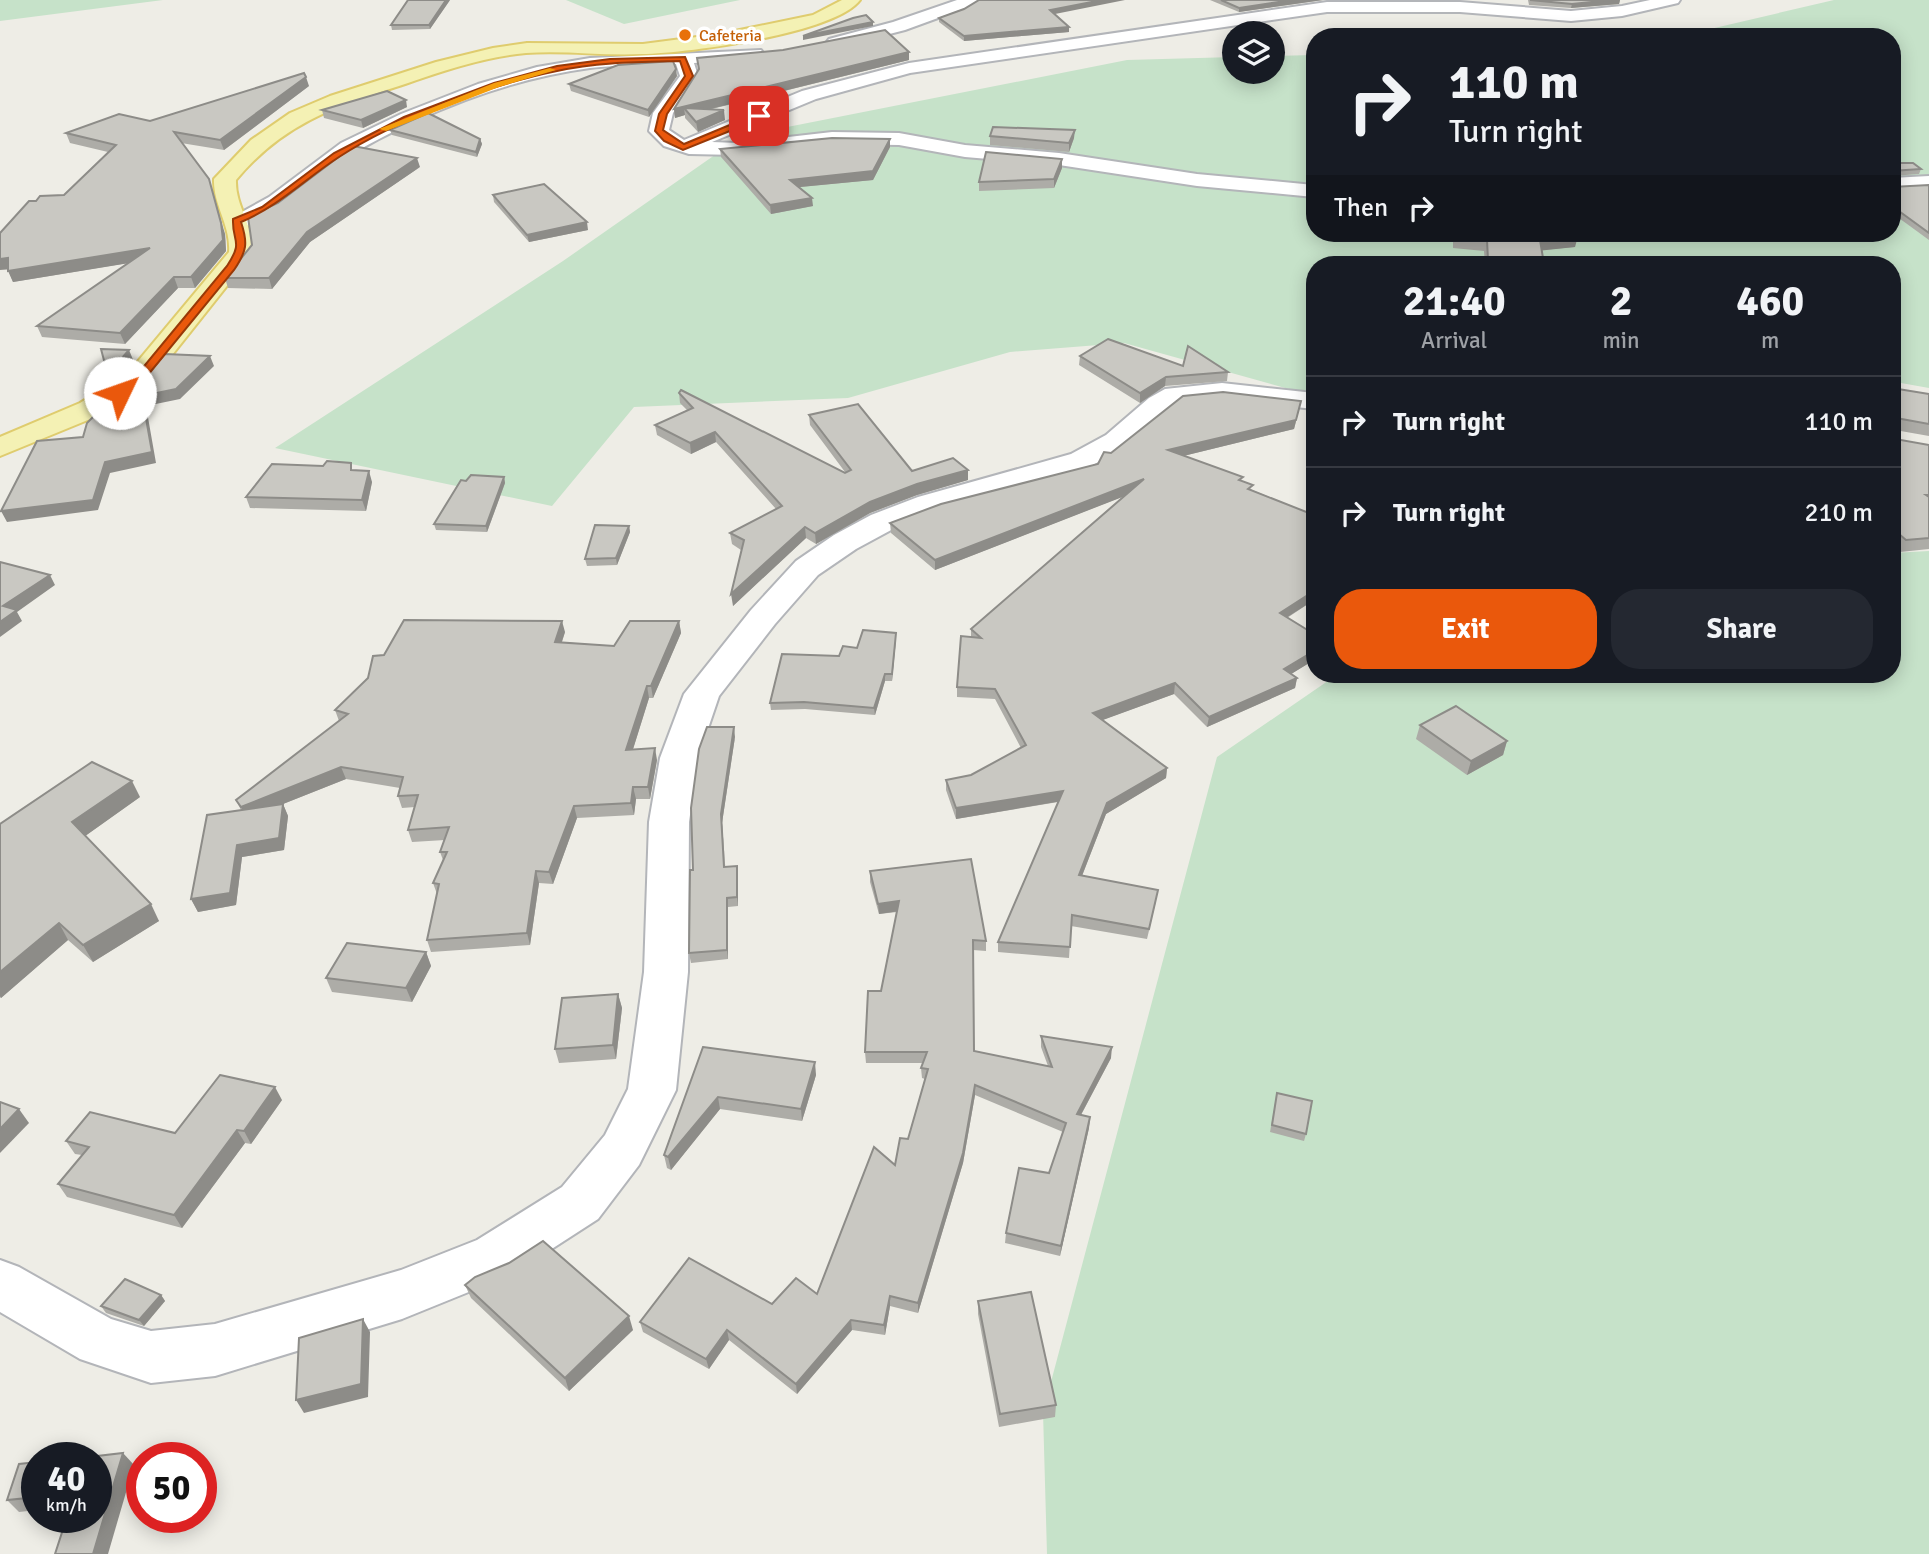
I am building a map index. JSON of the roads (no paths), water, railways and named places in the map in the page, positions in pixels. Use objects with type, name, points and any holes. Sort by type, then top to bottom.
[{"type":"main road","points":[[0,447],[92,408],[120,393],[139,378],[241,253],[243,242],[226,202],[225,179],[263,141],[298,116],[319,106],[393,82],[499,52],[551,46],[625,50],[704,44],[823,18],[845,9],[852,0]]},
{"type":"street","points":[[817,47],[899,26],[973,0]]},
{"type":"street","points":[[683,147],[809,95],[909,68],[1327,6],[1460,8],[1572,16],[1622,12],[1672,0]]},
{"type":"street","points":[[236,221],[255,215],[359,141],[407,119],[518,78],[576,65],[775,52]]},
{"type":"street","points":[[683,58],[689,76],[663,114],[659,131],[671,142],[683,147],[737,149],[822,139],[899,139],[965,151],[1072,161],[1197,180],[1306,190]]},
{"type":"street","points":[[1901,184],[1929,182]]},
{"type":"street","points":[[0,1284],[99,1341],[151,1357],[215,1350],[402,1294],[495,1257],[580,1202],[622,1150],[652,1090],[666,972],[669,822],[679,758],[702,694],[763,617],[807,568],[845,542],[882,522],[929,504],[1081,460],[1116,441],[1158,404],[1175,395],[1222,391],[1306,400]]},
{"type":"place","name":"Cafeteria","points":[[685,35]]}]
